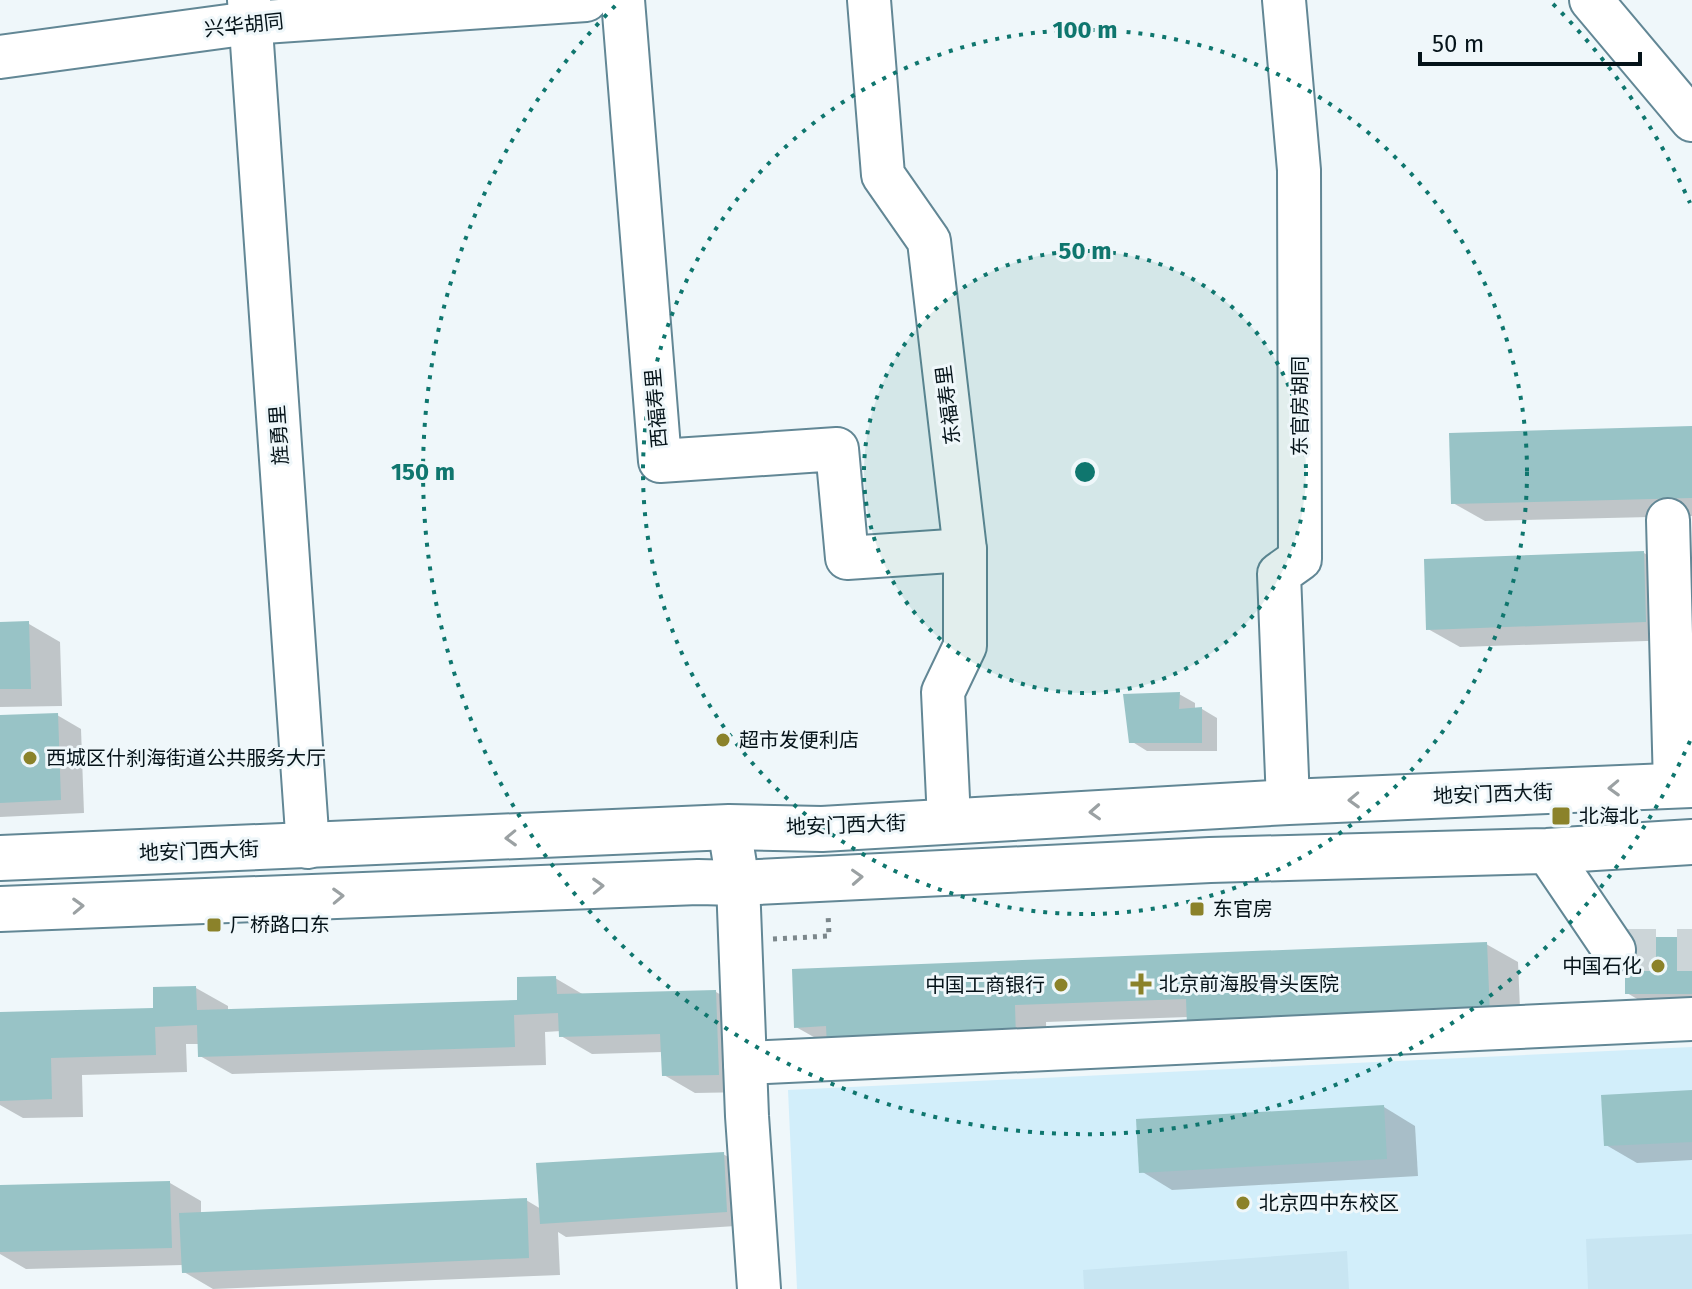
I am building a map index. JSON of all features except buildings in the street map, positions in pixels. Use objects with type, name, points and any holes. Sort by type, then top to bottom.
[{"type":"main road","name":"地安门西大街","points":[[0,858],[729,827],[822,829],[1288,802],[1683,785]]},
{"type":"main road","points":[[0,909],[698,882],[738,883],[1210,860],[1547,851],[1692,842]]},
{"type":"street","name":"兴华胡同","points":[[0,57],[250,12],[586,0]]},
{"type":"street","name":"西福寿里","points":[[623,0],[660,461],[837,449],[847,558],[965,550]]},
{"type":"street","name":"东福寿里","points":[[869,0],[883,175],[929,241],[965,550],[965,646],[943,692],[949,820]]},
{"type":"street","name":"东官房胡同","points":[[1284,0],[1299,170],[1300,559],[1279,574],[1288,802]]},
{"type":"street","points":[[1600,3],[1692,120]]},
{"type":"street","name":"旌勇里","points":[[250,12],[308,847]]},
{"type":"street","points":[[1668,520],[1683,785]]},
{"type":"street","points":[[729,827],[738,883],[759,1289]]},
{"type":"street","points":[[1547,851],[1614,950]]},
{"type":"street","points":[[745,1063],[1692,1019]]},
{"type":"shaded area","name":"北京四中东校区","points":[[1692,1047],[1692,1289],[797,1289],[788,1090]]},
{"type":"shaded area","points":[[1692,1234],[1692,1289],[1588,1289],[1586,1239]]},
{"type":"shaded area","points":[[1347,1251],[1349,1289],[1084,1289],[1083,1270]]},
{"type":"tunnel","points":[[1614,950],[1692,950]]},
{"type":"place","name":"超市发便利店","points":[[723,740]]},
{"type":"place","name":"西城区什刹海街道公共服务大厅","points":[[30,758]]},
{"type":"place","name":"北海北","points":[[1561,816]]},
{"type":"place","name":"东官房","points":[[1197,909]]},
{"type":"place","name":"厂桥路口东","points":[[214,925]]},
{"type":"place","name":"中国石化","points":[[1658,966]]},
{"type":"place","name":"北京前海股骨头医院","points":[[1141,984]]},
{"type":"place","name":"中国工商银行","points":[[1061,985]]},
{"type":"place","name":"北京四中东校区","points":[[1243,1203]]}]
